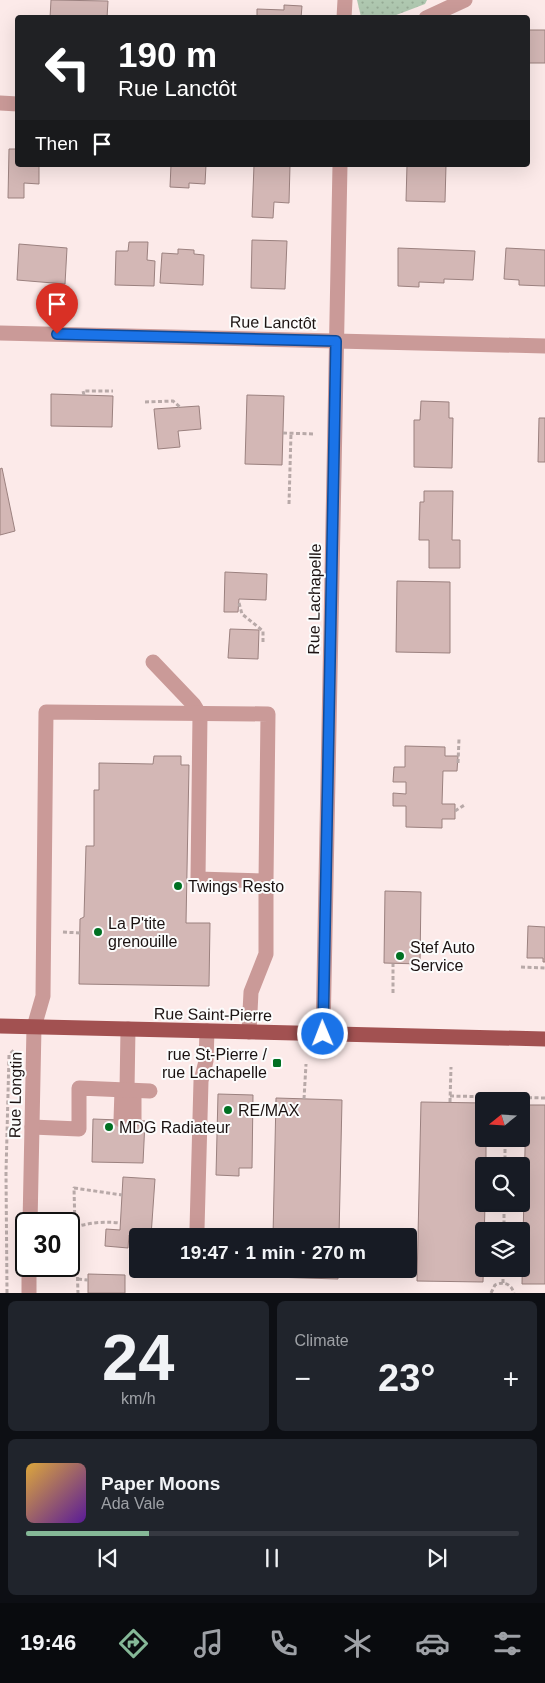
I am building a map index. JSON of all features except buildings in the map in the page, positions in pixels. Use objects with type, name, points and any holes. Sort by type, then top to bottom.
[{"type":"main road","name":"Rue Saint-Pierre","points":[[0,1026],[545,1039]]},
{"type":"street","points":[[344,15],[345,0]]},
{"type":"street","points":[[432,15],[465,0]]},
{"type":"street","points":[[0,103],[15,104]]},
{"type":"street","name":"Rue Lachapelle","points":[[323,1034],[340,167]]},
{"type":"street","name":"Rue Lanctôt","points":[[0,333],[545,346]]},
{"type":"street","points":[[153,662],[200,715],[198,879],[266,881]]},
{"type":"street","name":"Rue Longtin","points":[[30,1212],[34,1027],[43,996],[46,712],[200,715]]},
{"type":"street","points":[[200,715],[268,714],[266,954],[251,992],[249,1032]]},
{"type":"street","points":[[127,1120],[128,1029]]},
{"type":"street","points":[[198,1228],[201,1081],[206,1061],[208,1031]]},
{"type":"street","points":[[32,1127],[79,1129],[79,1088],[150,1091]]},
{"type":"street","points":[[29,1277],[29,1293]]},
{"type":"path","points":[[84,395],[83,391],[113,391]]},
{"type":"path","points":[[145,402],[173,401],[180,407]]},
{"type":"path","points":[[283,433],[335,434]]},
{"type":"path","points":[[289,504],[291,433]]},
{"type":"path","points":[[239,603],[242,614],[263,631],[263,644]]},
{"type":"path","points":[[458,763],[459,740]]},
{"type":"path","points":[[455,811],[466,804]]},
{"type":"path","points":[[393,964],[393,993]]},
{"type":"path","points":[[521,967],[545,968]]},
{"type":"path","points":[[304,1099],[306,1064]]},
{"type":"path","points":[[450,1102],[451,1067]]},
{"type":"path","name":"Rue Longtin","points":[[6,1293],[6,1173],[9,1068]]},
{"type":"path","points":[[450,1096],[475,1097]]},
{"type":"path","points":[[530,1098],[545,1098]]},
{"type":"path","points":[[75,1212],[74,1188],[122,1195]]},
{"type":"path","points":[[80,1225],[104,1221],[120,1222]]},
{"type":"path","points":[[503,1277],[503,1283]]},
{"type":"path","points":[[78,1293],[78,1279],[88,1280]]},
{"type":"path","points":[[491,1293],[495,1285],[503,1283],[510,1286],[514,1293]]},
{"type":"green space","points":[[357,0],[427,0],[425,4],[396,15],[361,15]]},
{"type":"place","name":"Twings Resto","points":[[178,886]]},
{"type":"place","name":"La P'tite grenouille","points":[[98,932]]},
{"type":"place","name":"Stef Auto Service","points":[[400,956]]},
{"type":"place","name":"rue St-Pierre / rue Lachapelle","points":[[277,1063]]},
{"type":"place","name":"RE/MAX","points":[[228,1110]]},
{"type":"place","name":"MDG Radiateur","points":[[109,1127]]},
{"type":"route","points":[[57,334],[336,341],[337,373],[323,1034]]}]
